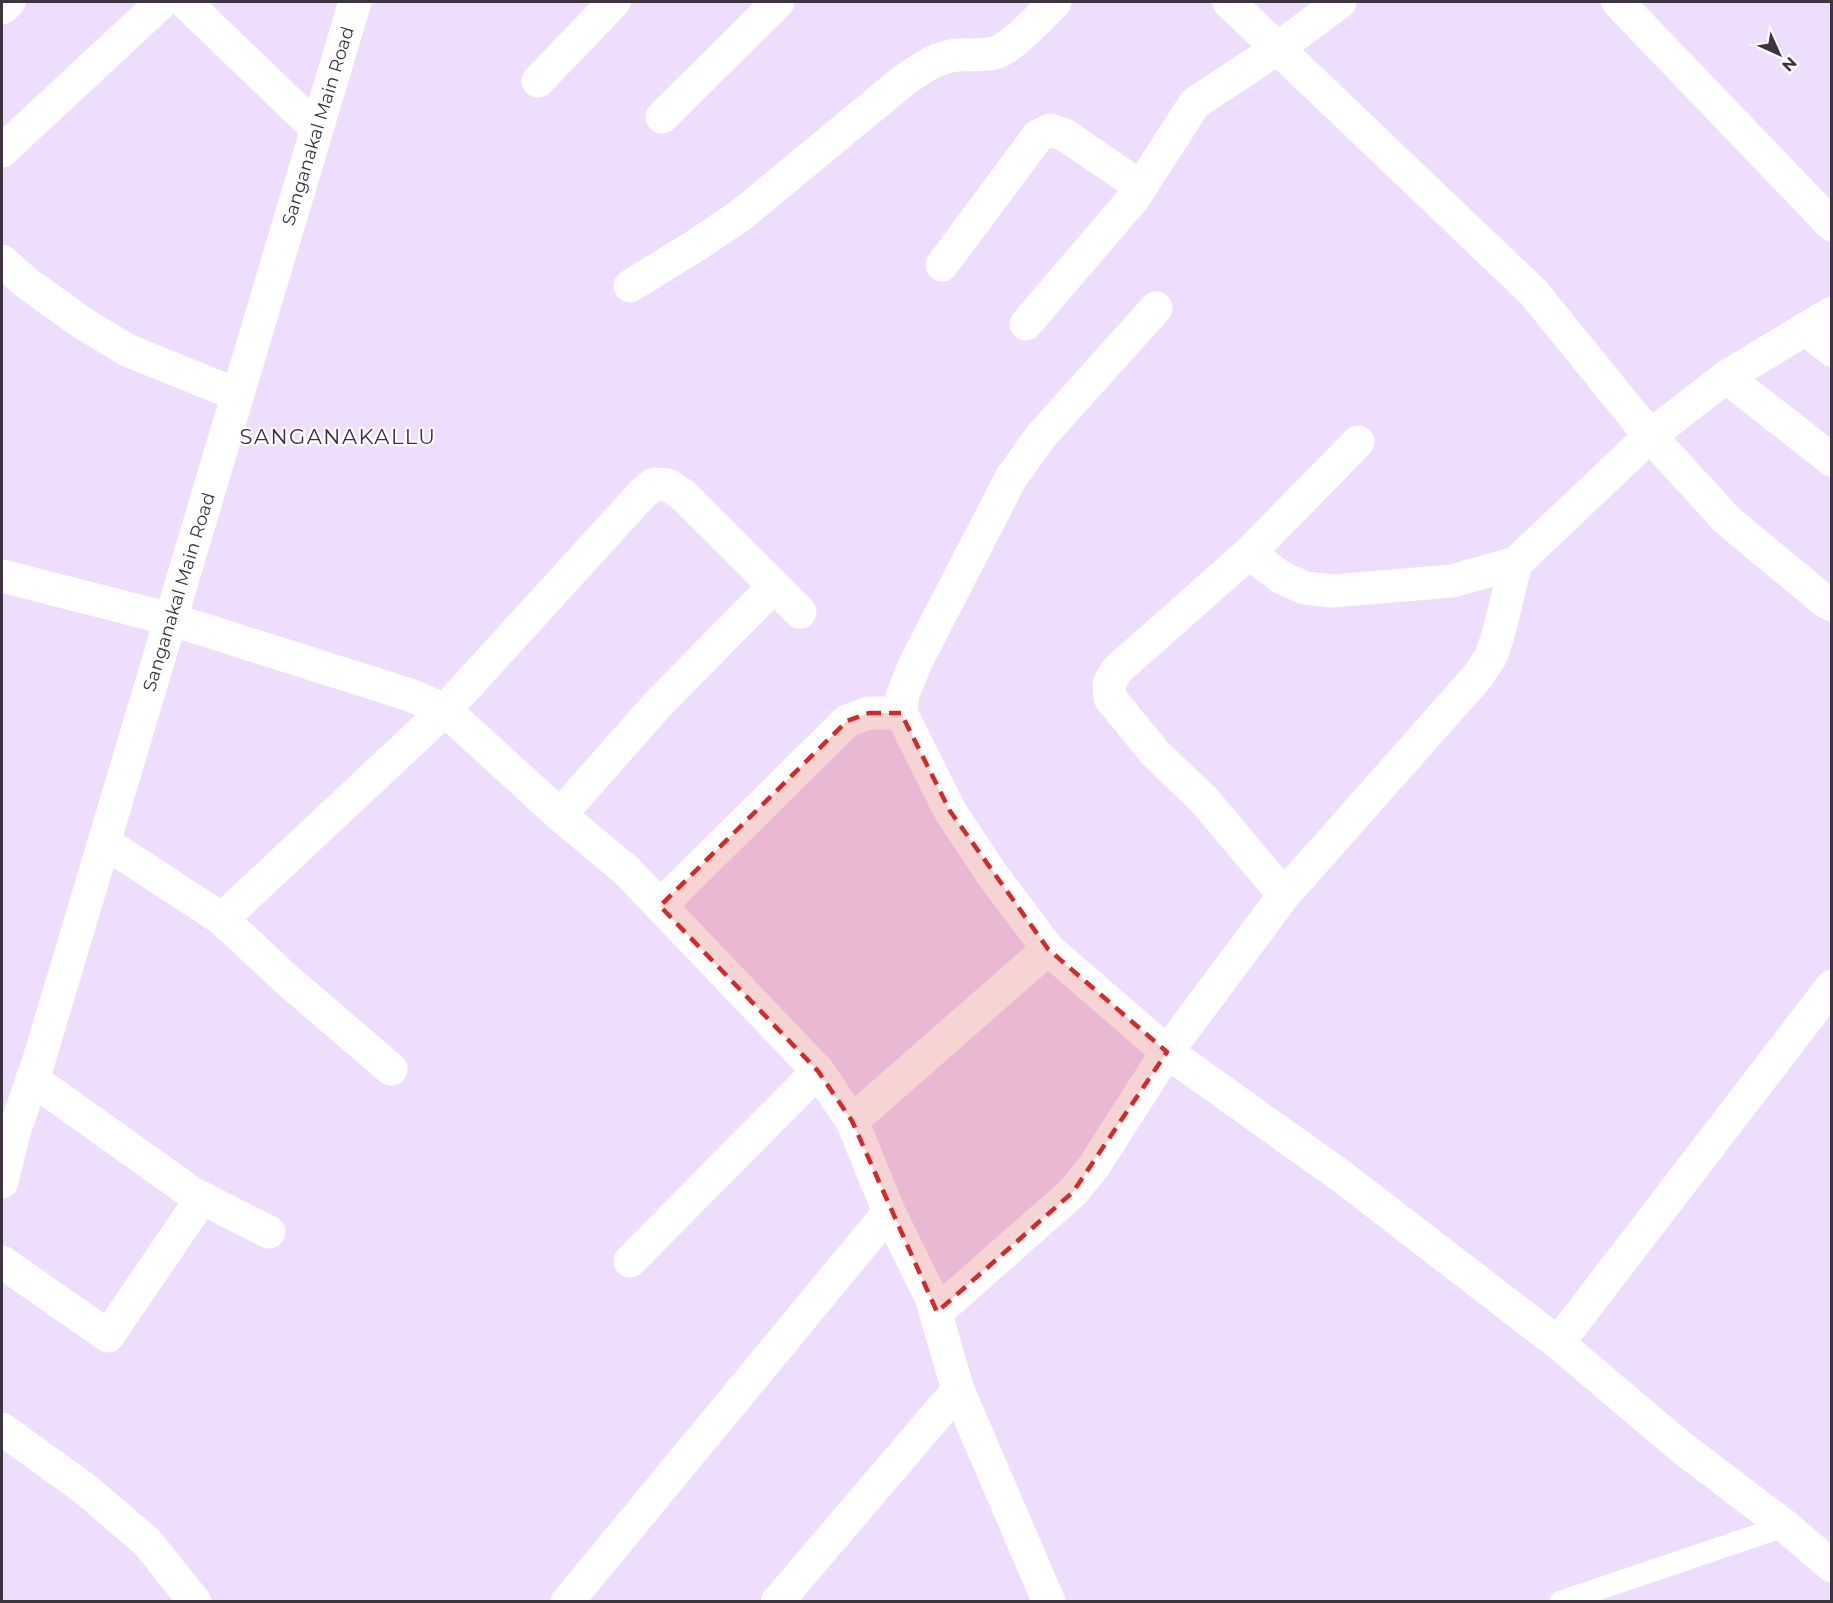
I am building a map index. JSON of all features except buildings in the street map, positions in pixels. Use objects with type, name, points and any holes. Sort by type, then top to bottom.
[{"type":"street","points":[[2,8],[9,2]]},
{"type":"street","points":[[2,151],[162,2]]},
{"type":"street","points":[[185,2],[317,129]]},
{"type":"street","name":"Sanganakal Main Road","points":[[2,1182],[8,1129],[32,1079],[356,2]]},
{"type":"street","points":[[538,81],[614,2]]},
{"type":"street","points":[[630,286],[741,215],[903,81],[929,64],[954,55],[995,53],[1029,28],[1055,2]]},
{"type":"street","points":[[1229,2],[1533,292],[1650,436],[1728,521],[1832,605]]},
{"type":"street","points":[[1026,324],[1133,199],[1195,103],[1277,49],[1340,2]]},
{"type":"street","points":[[1618,2],[1832,225]]},
{"type":"street","points":[[662,117],[762,7]]},
{"type":"street","points":[[942,265],[1038,136],[1050,130],[1065,135],[1141,188]]},
{"type":"street","points":[[2,261],[28,284],[127,351],[238,395]]},
{"type":"street","points":[[1156,308],[1041,436],[1011,478],[915,664],[903,694],[902,713],[950,811],[991,873],[1048,949],[1167,1052],[1341,1176],[1558,1343],[1682,1448],[1785,1526],[1832,1566]]},
{"type":"street","points":[[1249,553],[1282,578],[1305,588],[1332,591],[1452,581],[1516,563],[1650,436],[1726,376],[1818,321],[1832,350]]},
{"type":"street","points":[[1726,376],[1832,460]]},
{"type":"street","points":[[1284,895],[1204,800],[1155,753],[1110,698],[1109,684],[1117,670],[1249,553],[1358,442]]},
{"type":"street","points":[[222,919],[446,710],[618,520],[654,484],[668,485],[683,495],[800,612]]},
{"type":"street","points":[[937,1312],[1073,1192],[1094,1166],[1167,1052],[1284,895],[1478,676],[1491,656],[1516,563]]},
{"type":"street","points":[[2,576],[170,620],[410,695],[446,710],[560,815],[627,871],[818,1071],[852,1121],[889,1212],[932,1297],[958,1390],[1049,1602]]},
{"type":"street","points":[[560,815],[657,705],[774,586]]},
{"type":"street","points":[[660,906],[847,721],[869,714],[902,713]]},
{"type":"street","points":[[104,842],[222,919],[286,979],[391,1069]]},
{"type":"street","points":[[852,1121],[1048,949]]},
{"type":"street","points":[[1558,1343],[1832,986]]},
{"type":"street","points":[[630,1261],[818,1071]]},
{"type":"street","points":[[32,1079],[192,1193],[268,1232]]},
{"type":"street","points":[[2,1262],[108,1336],[202,1198]]},
{"type":"street","points":[[567,1602],[889,1212]]},
{"type":"street","points":[[777,1602],[958,1390]]},
{"type":"street","points":[[2,1429],[85,1489],[147,1542],[195,1602]]},
{"type":"lane","points":[[1560,1602],[1785,1526]]},
{"type":"highlighted area","points":[[869,713],[901,713],[950,811],[1048,949],[1167,1052],[1073,1192],[937,1312],[852,1121],[818,1071],[660,906],[847,721]]},
{"type":"district","name":"SANGANAKALLU","points":[[338,437]]}]
